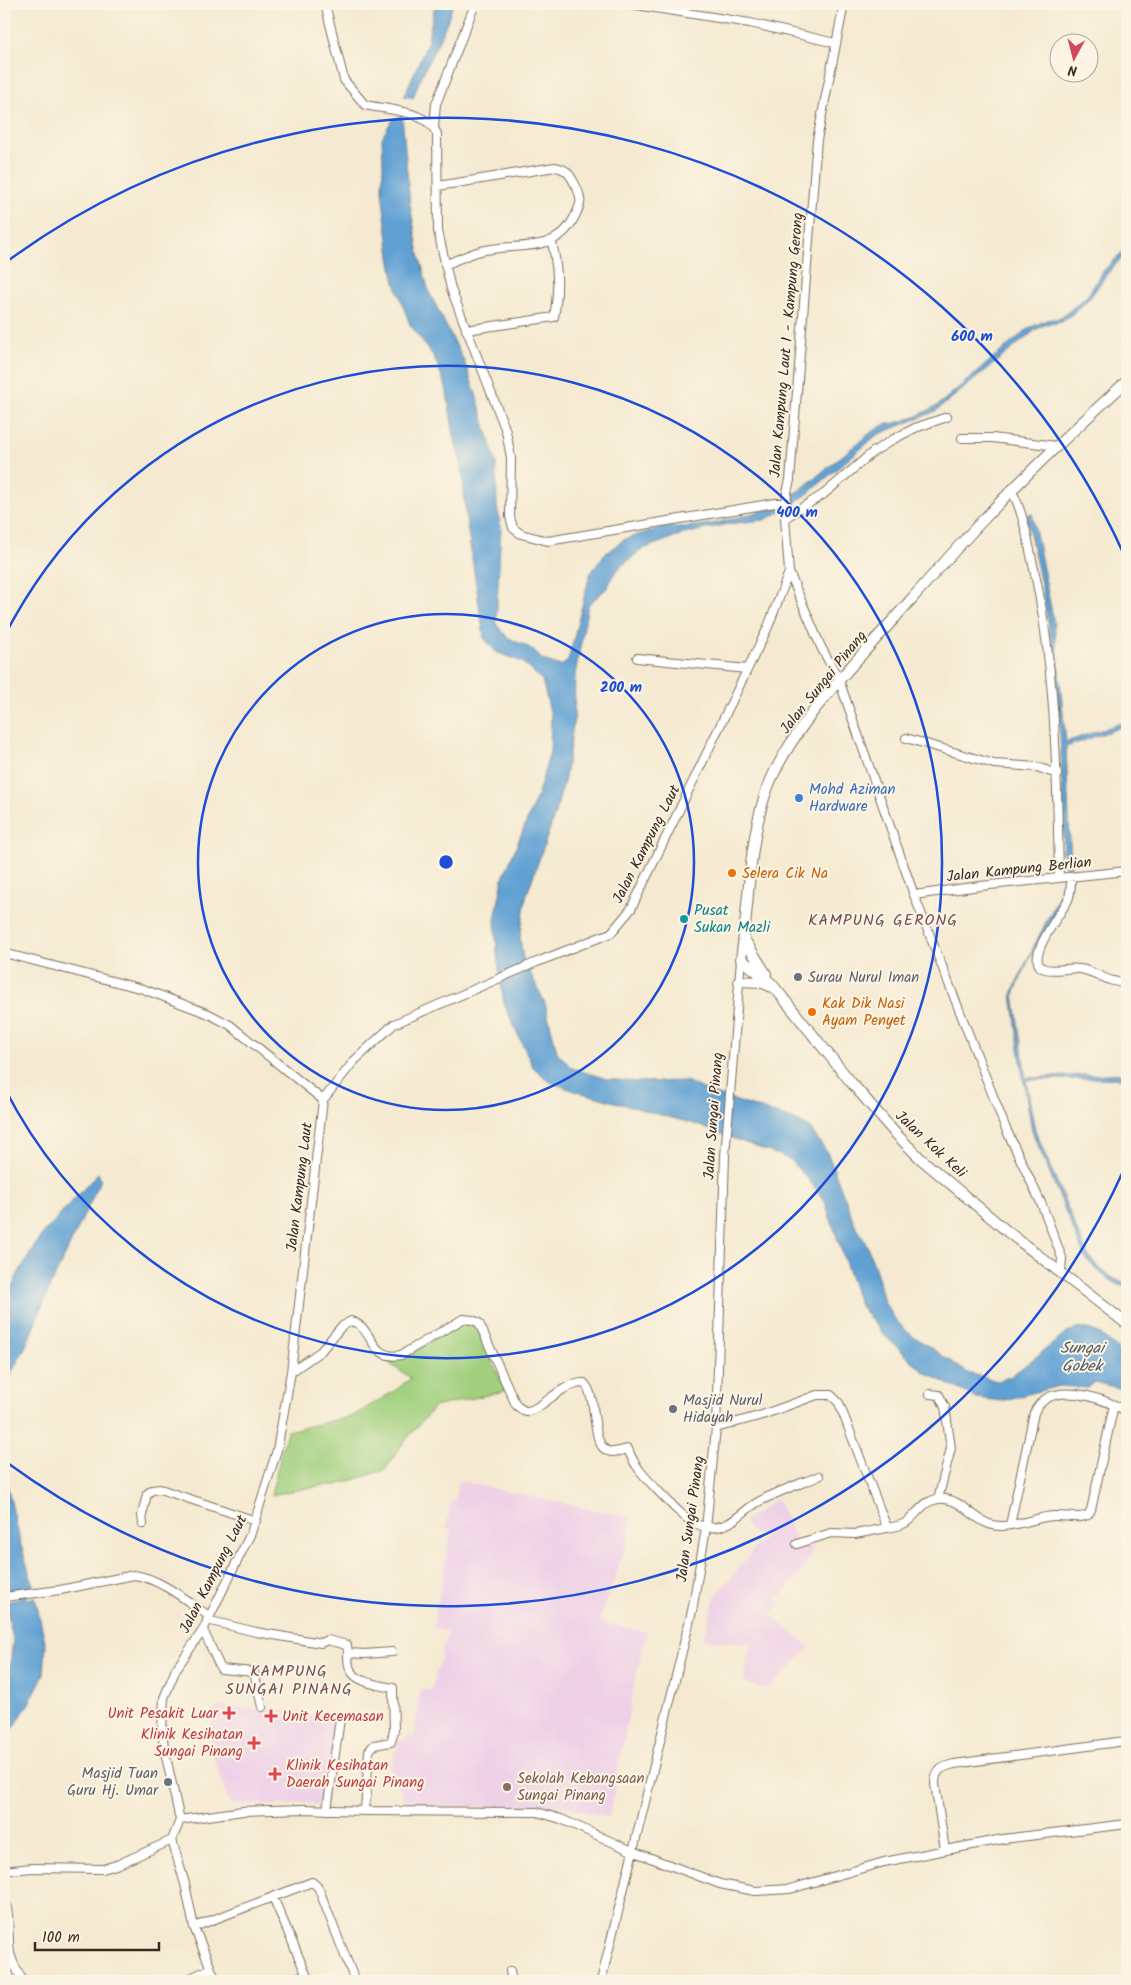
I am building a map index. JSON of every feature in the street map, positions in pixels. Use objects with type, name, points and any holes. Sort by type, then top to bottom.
[{"type":"street","points":[[326,4],[344,80],[365,105],[424,118],[434,127],[437,134],[438,231],[451,289],[506,431],[511,458],[510,517],[513,528],[520,534],[548,541],[774,503],[786,504]]},
{"type":"street","points":[[434,127],[436,104],[475,4]]},
{"type":"street","points":[[630,4],[654,6],[750,23],[836,43]]},
{"type":"street","name":"Jalan Kampung Laut 1 - Kampung Gerong","points":[[844,4],[815,164],[791,471],[786,504],[789,572],[821,647],[839,680],[914,895],[1006,1129],[1042,1205],[1062,1258],[1061,1272]]},
{"type":"street","points":[[438,186],[555,167],[564,168],[569,173],[581,197],[580,205],[568,230],[552,242],[478,251],[445,265]]},
{"type":"street","points":[[466,330],[554,317],[558,277],[552,242]]},
{"type":"street","name":"Jalan Sungai Pinang","points":[[601,1981],[692,1611],[706,1528],[716,1428],[725,1156],[730,1078],[752,863],[764,798],[774,774],[796,736],[839,680],[984,519],[1057,446],[1127,381]]},
{"type":"street","points":[[786,516],[824,494],[873,452],[894,439],[915,428],[946,417]]},
{"type":"street","points":[[962,438],[992,438],[1057,446]]},
{"type":"street","points":[[1012,491],[1020,507],[1038,587],[1048,652],[1057,774],[1059,878]]},
{"type":"street","name":"Jalan Kampung Laut","points":[[180,1820],[164,1748],[162,1728],[164,1698],[176,1669],[202,1630],[256,1521],[277,1450],[291,1372],[323,1100],[354,1060],[394,1024],[537,962],[612,933],[631,909],[768,627],[789,572]]},
{"type":"street","points":[[637,658],[747,669]]},
{"type":"street","points":[[906,738],[994,764],[1038,767],[1057,774]]},
{"type":"street","name":"Jalan Kampung Berlian","points":[[914,895],[1127,871]]},
{"type":"street","points":[[1071,877],[1068,900],[1039,949],[1037,961],[1046,970],[1083,970],[1111,981],[1127,983]]},
{"type":"street","points":[[744,939],[774,987]]},
{"type":"street","points":[[4,953],[143,989],[209,1014],[230,1025],[323,1100]]},
{"type":"street","name":"Jalan Kok Keli","points":[[741,959],[774,987],[894,1132],[914,1152],[1008,1232],[1127,1324]]},
{"type":"street","points":[[739,981],[760,982],[774,987]]},
{"type":"street","points":[[291,1372],[321,1350],[341,1327],[351,1321],[357,1323],[381,1353],[393,1356],[401,1355],[463,1319],[473,1320],[479,1324],[516,1405],[522,1410],[535,1409],[556,1393],[577,1383],[584,1383],[588,1387],[596,1415],[600,1445],[604,1450],[612,1452],[628,1449],[639,1471],[684,1518],[706,1528],[728,1523],[758,1502],[819,1476]]},
{"type":"street","points":[[1010,1525],[1034,1413],[1041,1401],[1053,1395],[1065,1393],[1082,1395],[1127,1411]]},
{"type":"street","points":[[930,1394],[939,1395],[944,1402],[950,1443],[950,1454],[938,1499]]},
{"type":"street","points":[[716,1428],[762,1415],[817,1395],[831,1395],[839,1403],[886,1528]]},
{"type":"street","points":[[797,1544],[832,1533],[855,1534],[904,1524],[921,1507],[930,1501],[938,1499],[946,1499],[962,1506],[990,1524],[999,1526],[1050,1516],[1084,1517],[1090,1513],[1114,1405]]},
{"type":"street","points":[[143,1524],[142,1515],[147,1494],[152,1490],[160,1489],[256,1521]]},
{"type":"street","points":[[8,1596],[60,1590],[134,1575],[143,1576],[154,1580],[208,1618],[275,1635],[348,1644],[349,1668],[356,1675],[368,1683],[393,1688],[394,1731],[391,1742],[374,1745],[368,1751],[365,1811]]},
{"type":"street","points":[[202,1630],[221,1670],[254,1672],[262,1707]]},
{"type":"street","points":[[348,1653],[392,1652]]},
{"type":"street","points":[[328,1810],[340,1719]]},
{"type":"street","points":[[945,1850],[935,1784],[936,1775],[941,1768],[954,1764],[1125,1741]]},
{"type":"street","points":[[216,1981],[194,1928],[185,1884],[172,1840],[180,1820],[244,1811],[537,1812],[561,1819],[632,1851],[720,1884],[741,1890],[767,1892],[790,1889],[884,1862],[945,1850],[1021,1836],[1127,1824]]},
{"type":"street","points":[[4,1871],[32,1868],[104,1869],[172,1840]]},
{"type":"street","points":[[194,1928],[312,1882],[316,1885],[355,1981]]},
{"type":"street","points":[[274,1897],[308,1978],[284,1981]]},
{"type":"street","points":[[4,1898],[10,1951],[13,1964],[23,1981]]},
{"type":"street","points":[[184,1981],[210,1969]]},
{"type":"street","points":[[510,1970],[512,1981]]},
{"type":"shaded area","points":[[459,1481],[631,1518],[626,1545],[599,1622],[647,1632],[636,1675],[609,1818],[568,1807],[408,1807],[390,1767],[399,1741],[414,1736],[420,1689],[431,1691],[448,1632],[433,1628],[451,1530],[446,1528],[451,1501],[455,1501]]},
{"type":"shaded area","points":[[777,1499],[799,1547],[814,1547],[800,1575],[776,1600],[780,1606],[770,1615],[810,1647],[768,1689],[744,1683],[750,1643],[703,1640],[715,1597],[767,1533],[754,1534],[743,1522]]},
{"type":"shaded area","name":"Klinik Kesihatan Daerah Sungai Pinang","points":[[218,1707],[271,1710],[338,1718],[326,1805],[316,1805],[309,1802],[292,1805],[230,1804],[209,1745],[213,1711]]},
{"type":"green space","points":[[467,1323],[474,1325],[479,1330],[505,1391],[434,1407],[404,1442],[385,1470],[337,1485],[324,1485],[271,1495],[287,1431],[353,1416],[396,1390],[411,1378],[390,1364],[457,1326]]},
{"type":"water","points":[[437,4],[453,4],[413,98],[404,96],[427,44],[434,9]]},
{"type":"water","name":"Sungai Gobek","points":[[402,115],[410,205],[419,254],[429,292],[464,361],[496,462],[497,507],[501,526],[496,624],[507,637],[532,649],[543,660],[561,666],[568,661],[590,574],[605,554],[623,540],[662,527],[687,527],[716,523],[773,508],[800,490],[874,430],[886,424],[915,417],[937,406],[1029,328],[1047,320],[1061,318],[1088,295],[1104,270],[1127,248],[1127,252],[1107,274],[1090,298],[1062,322],[1044,325],[1034,331],[936,411],[877,435],[805,496],[778,513],[764,520],[728,524],[680,535],[643,549],[621,566],[612,577],[608,587],[588,605],[575,675],[574,720],[565,778],[555,814],[526,897],[520,938],[523,958],[545,1003],[557,1052],[572,1068],[607,1079],[638,1082],[686,1081],[712,1093],[795,1120],[810,1128],[828,1154],[854,1222],[867,1245],[884,1302],[895,1319],[906,1331],[968,1373],[997,1381],[1010,1377],[1068,1332],[1077,1329],[1093,1331],[1100,1334],[1127,1358],[1127,1390],[1094,1382],[1088,1388],[1059,1386],[1001,1401],[977,1398],[924,1372],[885,1336],[860,1306],[825,1202],[808,1179],[789,1159],[694,1124],[575,1091],[550,1082],[533,1067],[504,1004],[497,954],[495,920],[503,878],[538,794],[550,751],[551,716],[542,680],[522,662],[496,652],[484,638],[466,518],[462,466],[455,442],[446,387],[434,357],[410,325],[395,283],[382,191],[382,138],[394,119]]},
{"type":"water","points":[[1032,513],[1054,623],[1066,742],[1127,721],[1127,725],[1066,747],[1071,868],[1066,872],[1057,687],[1052,644],[1026,516]]},
{"type":"water","points":[[1065,889],[1067,894],[1030,957],[1014,994],[1026,1078],[1127,1073],[1127,1078],[1026,1080],[1035,1130],[1087,1254],[1105,1272],[1127,1284],[1127,1288],[1099,1272],[1085,1258],[1032,1131],[1022,1071],[1012,994],[1061,892]]},
{"type":"water","points":[[98,1173],[101,1180],[49,1289],[26,1346],[4,1386],[4,1306],[18,1274],[40,1237]]},
{"type":"water","points":[[4,1471],[21,1545],[34,1588],[25,1589],[27,1599],[35,1597],[46,1646],[44,1674],[31,1700],[11,1732],[4,1739],[4,1682],[10,1666],[13,1639],[5,1602],[20,1599],[18,1590],[4,1592]]},
{"type":"waterway","points":[[1065,889],[1066,883]]},
{"type":"place","name":"Mohd Aziman Hardware","points":[[799,798]]},
{"type":"place","name":"Selera Cik Na","points":[[732,873]]},
{"type":"place","name":"Pusat Sukan Mazli","points":[[684,919]]},
{"type":"place","name":"Surau Nurul Iman","points":[[798,977]]},
{"type":"place","name":"Kak Dik Nasi Ayam Penyet","points":[[812,1012]]},
{"type":"place","name":"Masjid Nurul Hidayah","points":[[673,1409]]},
{"type":"place","name":"Unit Pesakit Luar","points":[[229,1713]]},
{"type":"place","name":"Unit Kecemasan","points":[[271,1716]]},
{"type":"place","name":"Klinik Kesihatan Sungai Pinang","points":[[254,1743]]},
{"type":"place","name":"Klinik Kesihatan Daerah Sungai Pinang","points":[[275,1774]]},
{"type":"place","name":"Masjid Tuan Guru Hj. Umar","points":[[168,1782]]},
{"type":"place","name":"Sekolah Kebangsaan Sungai Pinang","points":[[507,1787]]},
{"type":"district","name":"KAMPUNG GERONG","points":[[883,919]]},
{"type":"district","name":"KAMPUNG SUNGAI PINANG","points":[[289,1679]]}]
